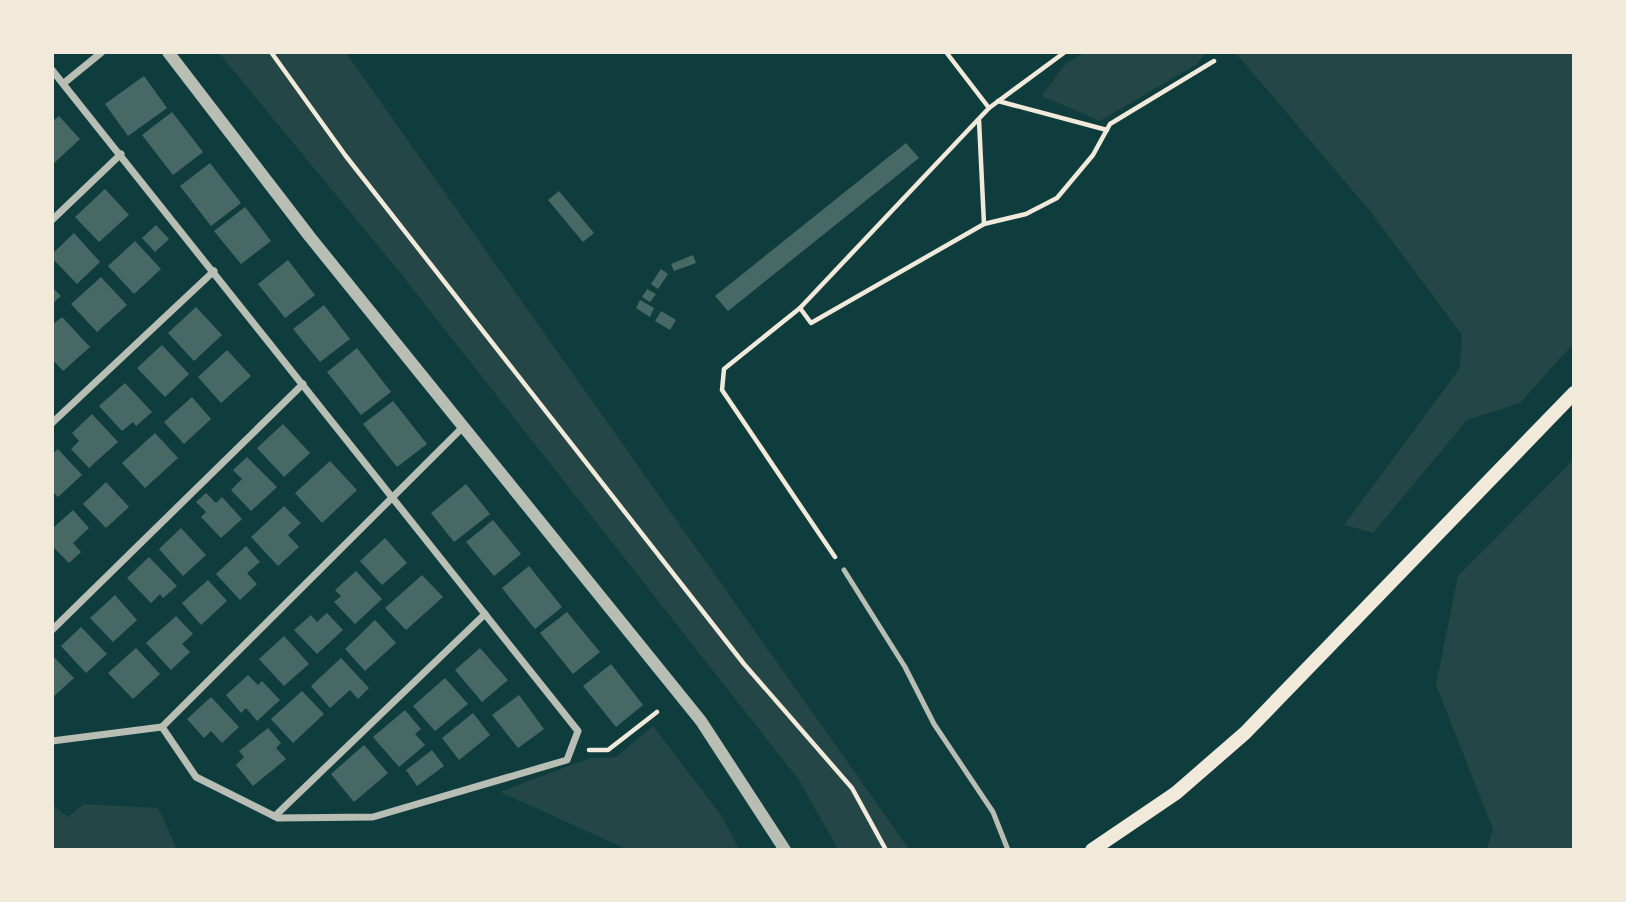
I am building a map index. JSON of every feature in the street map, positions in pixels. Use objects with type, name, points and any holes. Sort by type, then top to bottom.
[{"type":"main road","points":[[1092,849],[1176,793],[1245,733],[1573,393]]},
{"type":"street","points":[[64,83],[103,52]]},
{"type":"street","points":[[168,52],[310,237],[465,425],[701,721],[785,849]]},
{"type":"street","points":[[52,70],[578,731],[568,760],[373,817],[275,816],[196,777],[162,727]]},
{"type":"street","points":[[52,220],[121,154]]},
{"type":"street","points":[[52,423],[214,271]]},
{"type":"street","points":[[52,630],[303,384]]},
{"type":"street","points":[[52,741],[162,727],[465,425]]},
{"type":"street","points":[[275,816],[485,614]]},
{"type":"lane","points":[[844,570],[905,667],[934,724],[993,812],[1008,849]]},
{"type":"path","points":[[271,52],[345,155],[744,664],[852,788],[886,849]]},
{"type":"path","points":[[946,52],[989,108]]},
{"type":"path","points":[[844,570],[722,390],[724,369],[800,309],[989,108],[1065,52]]},
{"type":"path","points":[[800,309],[811,323],[984,224],[1026,214],[1057,198],[1093,155],[1110,124],[1214,61]]},
{"type":"path","points":[[998,102],[1107,130]]},
{"type":"path","points":[[979,118],[984,224]]},
{"type":"path","points":[[608,750],[657,712]]},
{"type":"shaded area","points":[[219,53],[346,53],[909,849],[838,849],[799,780],[398,270]]},
{"type":"shaded area","points":[[1085,53],[1205,53],[1197,64],[1100,121],[1042,96],[1066,63]]},
{"type":"shaded area","points":[[1236,53],[1573,53],[1573,344],[1520,403],[1467,420],[1373,533],[1344,525],[1460,368],[1462,335],[1370,211]]},
{"type":"shaded area","points":[[1573,460],[1573,849],[1487,849],[1493,829],[1436,685],[1458,576]]},
{"type":"shaded area","points":[[653,726],[721,815],[739,849],[626,849],[500,792],[590,758],[616,757]]},
{"type":"shaded area","points":[[84,804],[158,808],[177,849],[53,849],[53,805],[68,817]]},
{"type":"building","points":[[144,76],[167,108],[128,136],[105,104]]},
{"type":"building","points":[[172,112],[203,152],[173,175],[142,135]]},
{"type":"building","points":[[59,116],[80,139],[52,165],[52,122]]},
{"type":"building","points":[[906,143],[919,158],[728,311],[715,296]]},
{"type":"building","points":[[210,163],[241,203],[211,226],[180,186]]},
{"type":"building","points":[[105,189],[129,215],[99,242],[75,217]]},
{"type":"building","points":[[559,191],[594,233],[583,242],[548,200]]},
{"type":"building","points":[[245,207],[271,241],[241,264],[214,231]]},
{"type":"building","points":[[156,225],[169,239],[155,252],[142,238]]},
{"type":"building","points":[[74,233],[100,262],[77,284],[52,258],[52,254]]},
{"type":"building","points":[[135,241],[161,269],[134,294],[108,266]]},
{"type":"building","points":[[693,255],[696,263],[674,271],[671,264]]},
{"type":"building","points":[[288,260],[315,295],[285,318],[258,284]]},
{"type":"building","points":[[661,269],[668,274],[658,289],[651,284]]},
{"type":"building","points":[[101,277],[127,305],[97,332],[71,304]]},
{"type":"building","points":[[52,287],[61,296],[52,304]]},
{"type":"building","points":[[647,289],[656,294],[650,302],[642,297]]},
{"type":"building","points":[[640,300],[654,308],[650,317],[636,308]]},
{"type":"building","points":[[324,305],[350,339],[320,362],[293,329]]},
{"type":"building","points":[[196,307],[222,335],[194,361],[168,333]]},
{"type":"building","points":[[661,311],[676,320],[670,330],[655,321]]},
{"type":"building","points":[[62,317],[90,347],[63,371],[52,359],[52,325]]},
{"type":"building","points":[[162,345],[189,374],[165,397],[137,368]]},
{"type":"building","points":[[357,348],[391,392],[361,415],[327,372]]},
{"type":"building","points":[[227,350],[251,376],[221,403],[198,377]]},
{"type":"building","points":[[125,383],[152,412],[136,426],[133,422],[122,431],[99,406]]},
{"type":"building","points":[[192,397],[211,419],[184,444],[164,422]]},
{"type":"building","points":[[393,401],[427,444],[397,467],[363,424]]},
{"type":"building","points":[[92,414],[118,442],[89,468],[71,449],[79,441],[72,433]]},
{"type":"building","points":[[283,424],[310,453],[284,477],[257,448]]},
{"type":"building","points":[[155,433],[178,458],[145,488],[122,463]]},
{"type":"building","points":[[58,449],[82,475],[58,497],[52,491],[52,454]]},
{"type":"building","points":[[247,457],[277,487],[251,511],[231,490],[242,479],[233,470]]},
{"type":"building","points":[[330,461],[357,490],[322,523],[295,493]]},
{"type":"building","points":[[106,482],[129,507],[106,528],[83,504]]},
{"type":"building","points":[[466,484],[490,514],[454,542],[431,513]]},
{"type":"building","points":[[206,493],[216,503],[222,497],[242,519],[221,538],[201,517],[206,512],[196,502]]},
{"type":"building","points":[[284,506],[301,523],[288,535],[299,547],[278,566],[251,537]]},
{"type":"building","points":[[73,510],[89,528],[73,543],[81,552],[69,563],[52,546],[52,529]]},
{"type":"building","points":[[493,520],[521,554],[494,576],[466,542]]},
{"type":"building","points":[[181,528],[206,555],[183,576],[159,549]]},
{"type":"building","points":[[385,538],[407,563],[382,585],[360,561]]},
{"type":"building","points":[[246,546],[260,562],[247,573],[257,584],[240,600],[216,574]]},
{"type":"building","points":[[149,557],[177,586],[163,598],[160,594],[151,603],[127,578]]},
{"type":"building","points":[[529,566],[562,607],[535,629],[502,588]]},
{"type":"building","points":[[356,571],[382,599],[355,624],[334,602],[341,596],[335,590]]},
{"type":"building","points":[[422,575],[443,597],[406,630],[385,608]]},
{"type":"building","points":[[208,580],[227,601],[201,625],[182,603]]},
{"type":"building","points":[[115,595],[137,620],[113,642],[90,618]]},
{"type":"building","points":[[567,612],[600,652],[573,674],[540,633]]},
{"type":"building","points":[[327,613],[343,630],[317,654],[294,630],[311,615],[317,622]]},
{"type":"building","points":[[176,616],[193,634],[182,644],[190,652],[171,670],[146,643]]},
{"type":"building","points":[[375,620],[396,643],[365,671],[345,649]]},
{"type":"building","points":[[81,627],[107,654],[86,673],[61,646]]},
{"type":"building","points":[[284,636],[309,664],[284,686],[259,659]]},
{"type":"building","points":[[136,648],[160,674],[133,699],[108,673]]},
{"type":"building","points":[[480,648],[508,680],[482,702],[455,670]]},
{"type":"building","points":[[52,655],[74,678],[52,698]]},
{"type":"building","points":[[341,658],[369,688],[358,699],[350,690],[330,708],[311,686]]},
{"type":"building","points":[[611,664],[643,705],[616,727],[583,686]]},
{"type":"building","points":[[248,675],[258,685],[262,681],[280,700],[257,721],[246,708],[241,713],[226,695]]},
{"type":"building","points":[[445,678],[468,704],[435,731],[413,706]]},
{"type":"building","points":[[302,691],[324,714],[293,743],[271,719]]},
{"type":"building","points":[[519,695],[544,729],[518,748],[492,715]]},
{"type":"building","points":[[211,697],[239,727],[222,743],[211,731],[204,738],[187,719]]},
{"type":"building","points":[[405,710],[421,729],[415,734],[425,745],[399,767],[373,737]]},
{"type":"building","points":[[473,713],[490,735],[459,760],[442,738]]},
{"type":"building","points":[[268,728],[281,743],[276,748],[286,759],[253,786],[236,765],[244,757],[239,751]]},
{"type":"building","points":[[364,745],[388,773],[354,802],[331,774]]},
{"type":"building","points":[[432,750],[444,766],[417,786],[406,770]]}]
